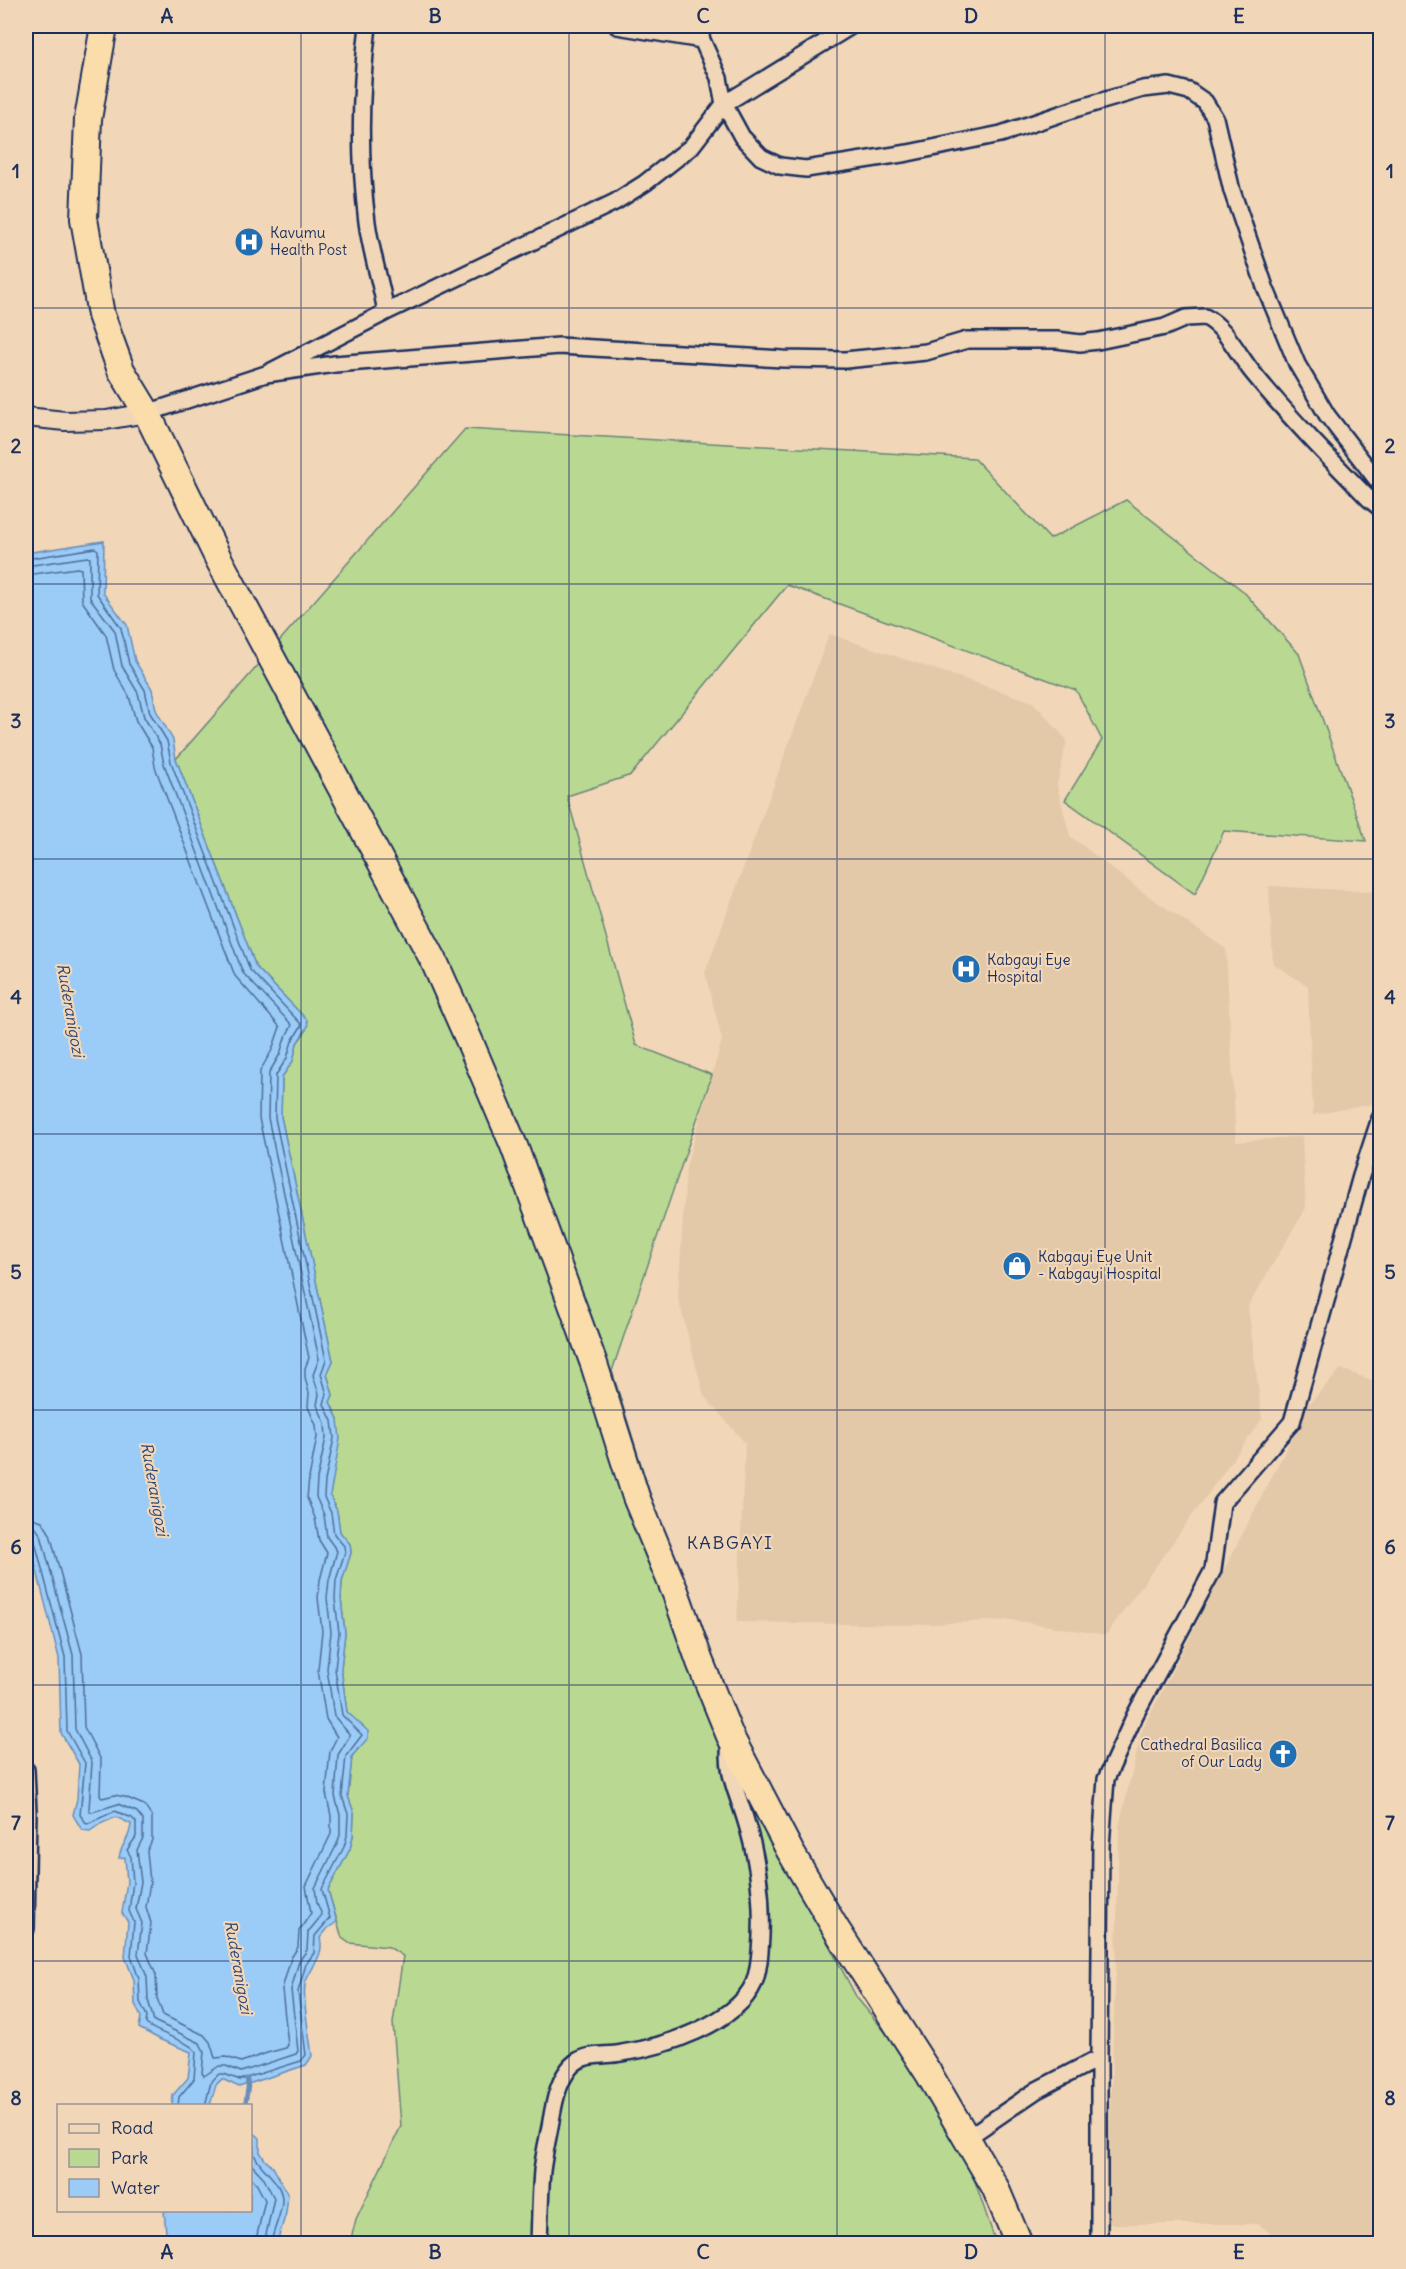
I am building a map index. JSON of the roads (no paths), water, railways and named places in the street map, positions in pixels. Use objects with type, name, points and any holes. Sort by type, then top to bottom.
[{"type":"highway","points":[[104,26],[88,119],[84,219],[101,315],[122,370],[147,413],[218,558],[434,960],[514,1146],[594,1364],[636,1497],[730,1736],[796,1861],[836,1929],[929,2074],[994,2187],[1019,2244]]},
{"type":"street","points":[[368,26],[363,99],[364,190],[368,226],[386,312]]},
{"type":"street","points":[[617,26],[701,33],[719,78],[724,104],[742,137],[761,157],[780,166],[806,170],[908,153],[1001,134],[1143,89],[1169,86],[1189,91],[1205,102],[1215,118],[1233,191],[1265,287],[1297,364],[1327,415],[1380,484]]},
{"type":"street","points":[[26,417],[65,421],[106,420],[147,413],[266,374],[386,312],[615,202],[645,183],[692,147],[724,104],[851,26]]},
{"type":"street","points":[[266,374],[335,364],[559,346],[783,359],[845,360],[926,352],[967,340],[1057,340],[1080,343],[1098,341],[1166,327],[1186,318],[1205,317],[1217,327],[1301,428],[1380,508]]},
{"type":"street","points":[[1099,2244],[1101,1846],[1106,1779],[1135,1715],[1213,1570],[1222,1503],[1292,1422],[1361,1176],[1380,1118]]},
{"type":"street","points":[[539,2244],[542,2169],[556,2093],[567,2072],[576,2061],[590,2055],[619,2054],[643,2049],[698,2030],[726,2016],[744,2001],[753,1985],[758,1971],[762,1930],[761,1898],[758,1867],[746,1818],[730,1772],[728,1760],[730,1736]]},
{"type":"street","points":[[26,1770],[28,1812],[26,1929]]},
{"type":"street","points":[[966,2138],[1037,2090],[1099,2058]]},
{"type":"water","points":[[104,541],[103,593],[127,625],[135,661],[152,689],[156,710],[173,740],[176,759],[256,967],[307,1020],[308,1026],[297,1043],[293,1061],[282,1077],[281,1117],[333,1361],[327,1374],[333,1395],[330,1402],[338,1419],[340,1439],[330,1496],[337,1511],[340,1532],[350,1544],[351,1553],[342,1581],[341,1599],[345,1633],[341,1668],[347,1712],[368,1731],[368,1738],[352,1756],[348,1796],[354,1813],[353,1836],[350,1849],[328,1890],[337,1922],[320,1938],[321,1949],[306,1981],[305,2006],[312,2056],[306,2065],[239,2087],[222,2079],[216,2085],[210,2104],[172,2104],[173,2095],[188,2078],[191,2052],[139,2028],[141,2017],[135,2004],[134,1980],[125,1957],[128,1922],[122,1913],[127,1882],[125,1857],[119,1858],[131,1824],[116,1817],[90,1831],[82,1830],[73,1815],[77,1799],[79,1764],[61,1733],[59,1658],[26,1528],[26,553]]},
{"type":"water","points":[[252,2131],[260,2138],[260,2152],[273,2167],[288,2195],[286,2213],[277,2243],[167,2243],[164,2212],[252,2212]]},
{"type":"waterway","name":"Ruderanigozi","points":[[245,2104],[247,2079]]},
{"type":"place","name":"Kavumu Health Post","points":[[249,242]]},
{"type":"place","name":"Kabgayi Eye Hospital","points":[[966,969]]},
{"type":"place","name":"Kabgayi Eye Unit - Kabgayi Hospital","points":[[1017,1266]]},
{"type":"place","name":"Cathedral Basilica of Our Lady","points":[[1283,1754]]},
{"type":"district","name":"KABGAYI","points":[[730,1543]]}]
